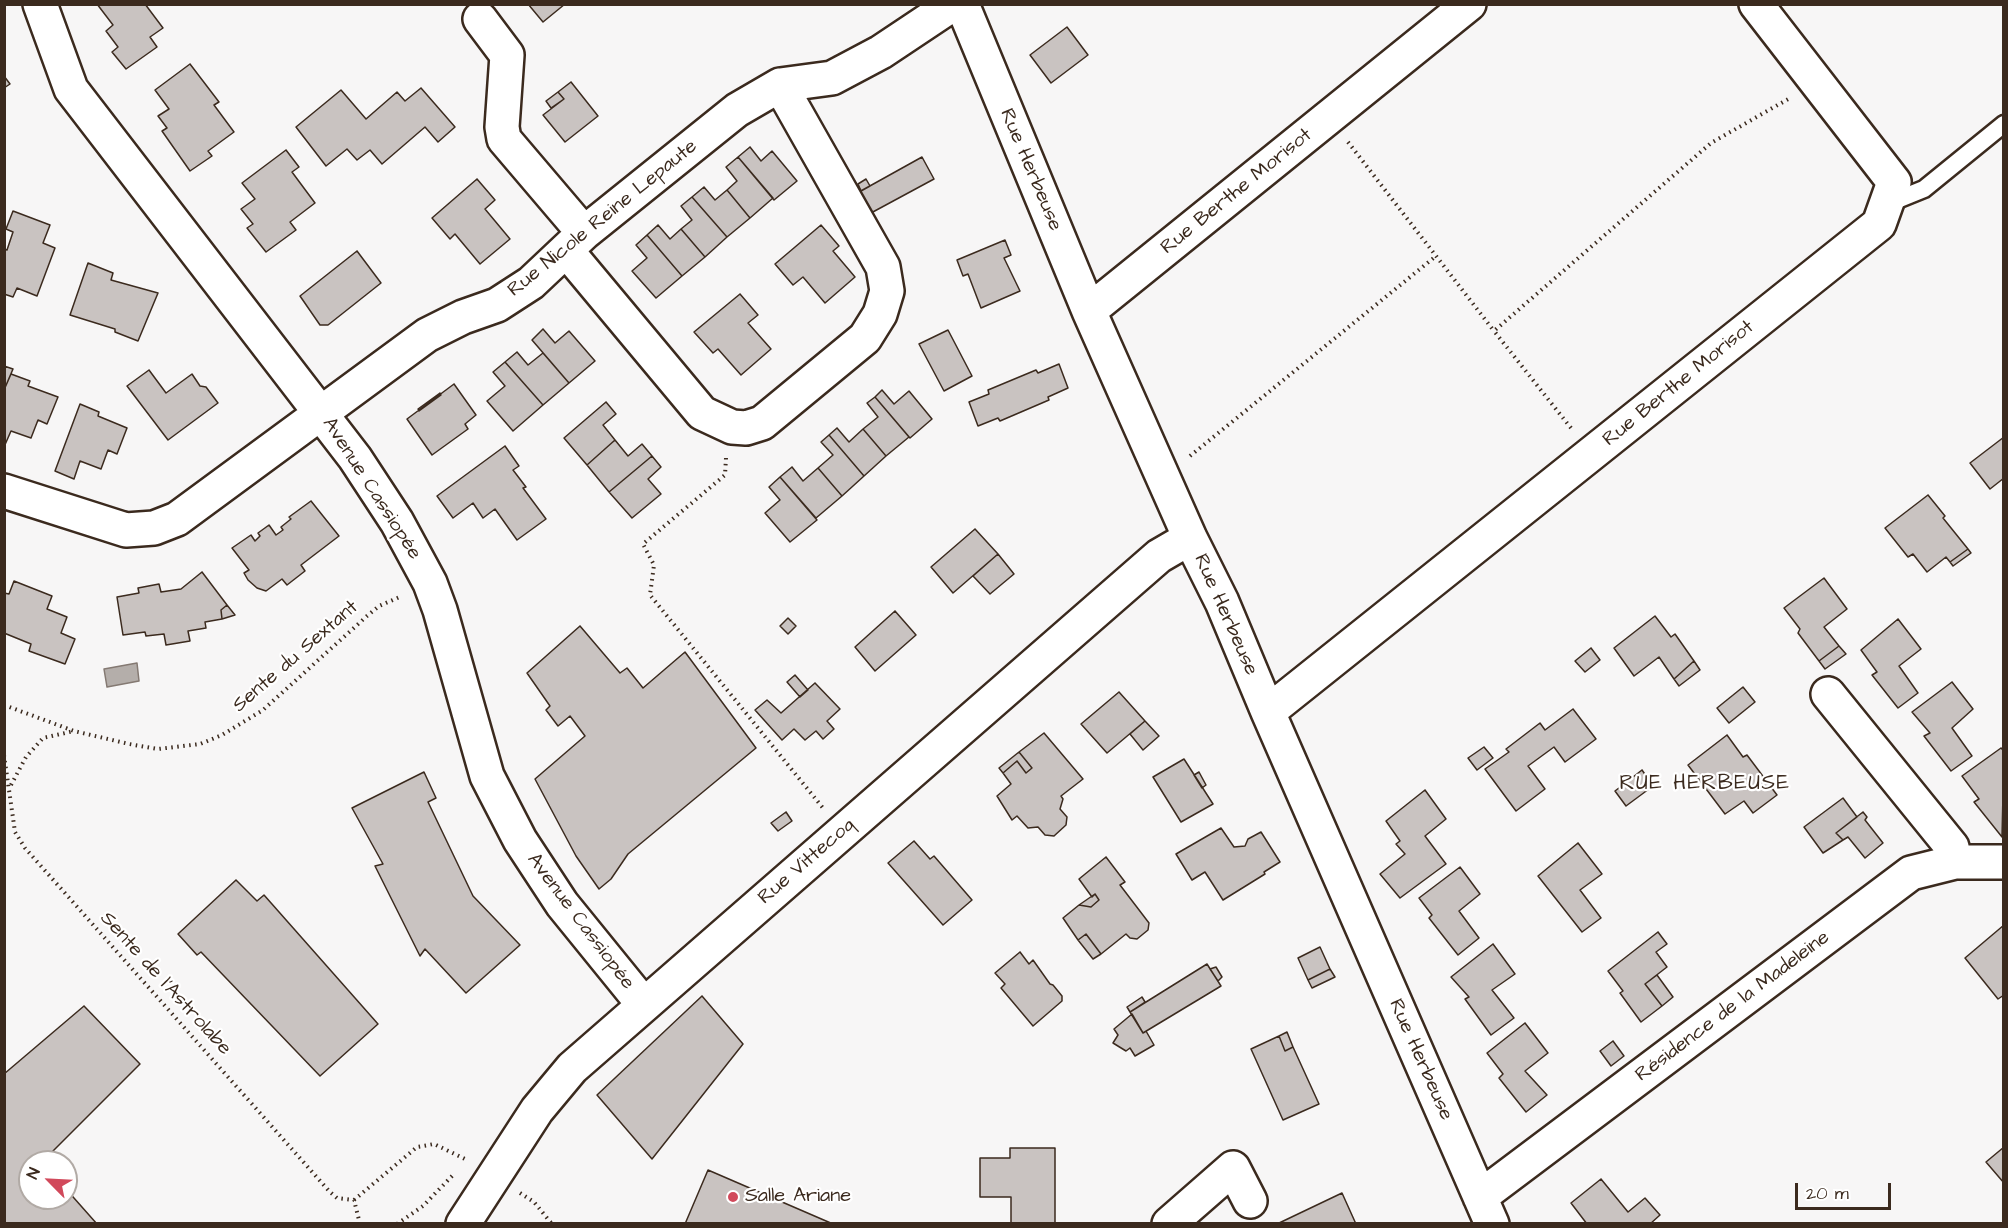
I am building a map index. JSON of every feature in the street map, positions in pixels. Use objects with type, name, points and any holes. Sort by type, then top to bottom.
[{"type":"street","name":"Avenue Cassiopée","points":[[40,4],[71,89],[93,122],[322,414],[355,458],[397,522],[430,583],[440,610],[488,776],[520,840],[562,904],[644,1005]]},
{"type":"street","name":"Rue Nicole Reine Lepaute","points":[[4,491],[126,530],[154,528],[177,519],[427,335],[463,317],[497,305],[531,283],[575,242],[737,110],[780,85],[832,78],[881,52],[953,4]]},
{"type":"street","name":"Rue Herbeuse","points":[[962,4],[1089,311],[1190,538],[1222,602],[1486,1210]]},
{"type":"street","name":"Rue Berthe Morisot","points":[[1089,311],[1469,4]]},
{"type":"street","name":"Rue Berthe Morisot","points":[[1268,711],[1879,224],[1894,182],[1756,4]]},
{"type":"street","points":[[480,19],[507,55],[502,127],[504,139],[575,242],[702,413],[732,428],[746,428],[762,423],[865,338],[880,314],[887,291],[883,267],[780,85]]},
{"type":"street","name":"Rue Vittecoq","points":[[466,1222],[537,1110],[572,1068],[1159,556],[1190,538]]},
{"type":"street","points":[[1828,694],[1952,847],[1955,862]]},
{"type":"street","name":"Résidence de la Madeleine","points":[[1486,1210],[1911,873],[1955,862],[2004,861]]},
{"type":"street","points":[[1169,1224],[1233,1168],[1250,1201]]},
{"type":"lane","points":[[1886,204],[1924,189],[2004,124]]},
{"type":"path","points":[[1494,331],[1711,143],[1817,83]]},
{"type":"path","points":[[1329,117],[1494,331],[1592,453]]},
{"type":"path","points":[[1152,451],[1176,436],[1188,458],[1436,256]]},
{"type":"path","points":[[702,413],[726,459],[725,475],[643,544],[654,565],[650,595],[842,832]]},
{"type":"path","name":"Sente du Sextant","points":[[4,705],[74,731],[158,748],[200,744],[222,735],[263,710],[379,606],[430,583]]},
{"type":"path","name":"Sente du Sextant","points":[[10,785],[26,757],[43,738],[74,731]]},
{"type":"path","name":"Sente de l'Astrolabe","points":[[4,755],[15,832],[36,863],[330,1192],[337,1198],[354,1200]]},
{"type":"path","points":[[360,1224],[354,1200],[417,1147],[427,1143],[466,1160],[461,1166]]},
{"type":"path","points":[[397,1224],[423,1206],[455,1172]]},
{"type":"path","points":[[516,1191],[534,1202],[552,1224]]},
{"type":"shaded area","points":[[137,663],[139,681],[107,687],[104,669]]},
{"type":"building","points":[[97,4],[145,4],[163,28],[150,37],[157,47],[126,69],[112,52],[118,47],[106,31],[113,25]]},
{"type":"building","points":[[528,4],[565,4],[543,22]]},
{"type":"building","points":[[1067,27],[1088,55],[1051,83],[1030,55]]},
{"type":"building","points":[[190,64],[219,102],[214,105],[234,132],[208,151],[212,156],[190,171],[162,131],[167,128],[158,116],[169,109],[155,90]]},
{"type":"building","points":[[4,76],[10,84],[4,88]]},
{"type":"building","points":[[571,82],[598,116],[565,142],[543,115],[564,99],[558,92]]},
{"type":"building","points":[[421,88],[455,127],[438,142],[425,127],[382,164],[370,150],[357,160],[347,149],[326,166],[296,127],[341,90],[366,119],[397,92],[405,101]]},
{"type":"building","points":[[558,92],[564,99],[551,108],[546,101]]},
{"type":"building","points":[[750,147],[761,161],[772,151],[797,181],[774,200],[738,157]]},
{"type":"building","points":[[286,150],[299,167],[292,172],[315,203],[290,222],[296,230],[266,252],[247,228],[253,224],[241,209],[255,199],[242,183]]},
{"type":"building","points":[[738,157],[773,198],[750,218],[727,190],[737,181],[726,167]]},
{"type":"building","points":[[922,157],[934,179],[871,213],[859,192]]},
{"type":"building","points":[[477,179],[495,200],[485,209],[510,239],[480,264],[455,234],[450,239],[432,218]]},
{"type":"building","points":[[866,179],[870,186],[861,191],[858,184]]},
{"type":"building","points":[[704,187],[715,200],[727,190],[750,218],[727,237],[692,197]]},
{"type":"building","points":[[692,197],[727,237],[705,257],[681,229],[692,220],[681,206]]},
{"type":"building","points":[[13,211],[50,225],[43,243],[55,248],[37,296],[17,288],[13,297],[4,294],[4,249],[7,250],[13,232],[6,229]]},
{"type":"building","points":[[658,225],[670,239],[681,229],[705,257],[682,276],[647,235]]},
{"type":"building","points":[[821,225],[839,246],[833,251],[855,277],[825,303],[803,277],[793,285],[775,264]]},
{"type":"building","points":[[647,235],[682,276],[656,298],[632,271],[647,258],[636,245]]},
{"type":"building","points":[[1005,240],[1011,255],[1004,258],[1020,291],[981,308],[968,274],[963,276],[957,260]]},
{"type":"building","points":[[357,251],[381,283],[328,325],[320,325],[300,296]]},
{"type":"building","points":[[88,263],[113,273],[111,280],[158,293],[138,341],[115,332],[115,329],[70,315]]},
{"type":"building","points":[[740,294],[758,315],[748,323],[771,349],[741,375],[718,349],[713,353],[694,332]]},
{"type":"building","points":[[543,329],[555,343],[569,331],[595,361],[569,383],[532,340]]},
{"type":"building","points":[[948,330],[972,376],[944,391],[919,344]]},
{"type":"building","points":[[517,352],[528,365],[543,353],[569,383],[543,405],[505,362]]},
{"type":"building","points":[[505,362],[543,405],[513,431],[487,401],[505,386],[493,372]]},
{"type":"building","points":[[1059,364],[1068,388],[1048,397],[1049,400],[1000,421],[998,418],[978,426],[969,402],[989,394],[988,390],[1036,370],[1038,373]]},
{"type":"building","points":[[4,366],[13,369],[4,390]]},
{"type":"building","points":[[149,370],[166,393],[192,374],[200,386],[206,387],[218,403],[168,440],[127,386]]},
{"type":"building","points":[[11,374],[30,381],[28,386],[58,397],[47,424],[38,420],[31,438],[11,431],[4,447],[4,390]]},
{"type":"building","points":[[454,384],[476,415],[465,424],[468,429],[432,455],[407,419]]},
{"type":"building","points":[[882,390],[894,404],[909,391],[932,419],[910,438],[875,397]]},
{"type":"building","points":[[440,393],[441,395],[419,411],[418,409]]},
{"type":"building","points":[[875,397],[909,437],[886,456],[863,429],[878,417],[867,403]]},
{"type":"building","points":[[606,402],[616,414],[603,425],[615,440],[587,465],[564,438]]},
{"type":"building","points":[[80,404],[99,412],[98,416],[127,428],[117,454],[108,450],[101,469],[80,461],[74,479],[55,471]]},
{"type":"building","points":[[837,428],[849,442],[863,429],[886,456],[864,476],[829,435]]},
{"type":"building","points":[[829,435],[864,476],[842,496],[818,468],[833,455],[821,442]]},
{"type":"building","points":[[2004,437],[2004,478],[1990,489],[1970,463]]},
{"type":"building","points":[[615,440],[628,456],[642,444],[652,456],[609,492],[587,465]]},
{"type":"building","points":[[505,446],[519,466],[513,470],[526,487],[523,488],[546,519],[517,540],[495,509],[483,518],[473,503],[453,518],[437,496]]},
{"type":"building","points":[[652,456],[661,467],[648,479],[661,494],[632,518],[609,492]]},
{"type":"building","points":[[792,467],[803,481],[818,468],[842,496],[816,518],[780,477]]},
{"type":"building","points":[[780,477],[817,520],[790,542],[765,513],[780,500],[769,487]]},
{"type":"building","points":[[1928,495],[1968,549],[1950,562],[1946,557],[1927,572],[1913,554],[1908,557],[1885,528]]},
{"type":"building","points":[[311,501],[339,536],[301,565],[305,571],[287,585],[282,579],[266,591],[257,588],[248,580],[244,573],[249,570],[232,548],[251,535],[255,541],[260,536],[258,533],[269,525],[276,535],[283,530],[281,527],[291,519],[289,517]]},
{"type":"building","points":[[975,529],[998,554],[953,593],[931,567]]},
{"type":"building","points":[[1968,549],[1971,553],[1953,566],[1950,562]]},
{"type":"building","points":[[998,554],[1014,574],[990,594],[973,576]]},
{"type":"building","points":[[202,572],[227,605],[221,610],[222,619],[205,622],[206,628],[188,631],[190,641],[166,645],[164,634],[146,636],[145,632],[123,635],[117,597],[139,593],[138,588],[159,584],[161,592],[181,589]]},
{"type":"building","points":[[1824,578],[1847,609],[1824,627],[1839,646],[1819,661],[1798,633],[1800,629],[1784,608]]},
{"type":"building","points":[[14,581],[52,596],[47,609],[67,617],[61,633],[75,639],[65,664],[29,651],[31,644],[4,633],[4,593],[9,594]]},
{"type":"building","points":[[227,605],[235,615],[222,619],[221,610]]},
{"type":"building","points":[[895,611],[916,635],[875,671],[855,647]]},
{"type":"building","points":[[1655,616],[1671,637],[1675,634],[1694,661],[1674,679],[1659,657],[1634,676],[1614,648]]},
{"type":"building","points":[[788,618],[796,626],[788,634],[780,626]]},
{"type":"building","points":[[1898,619],[1921,649],[1899,666],[1918,693],[1898,708],[1872,675],[1877,672],[1861,650]]},
{"type":"building","points":[[580,626],[620,673],[627,668],[643,688],[685,652],[756,748],[628,854],[611,879],[599,889],[576,856],[535,779],[585,736],[570,716],[558,726],[546,710],[550,706],[527,673]]},
{"type":"building","points":[[1839,646],[1846,654],[1825,669],[1819,661]]},
{"type":"building","points":[[1591,648],[1600,660],[1585,672],[1575,661]]},
{"type":"building","points":[[1694,661],[1700,670],[1679,686],[1674,679]]},
{"type":"building","points":[[795,675],[808,690],[800,697],[787,682]]},
{"type":"building","points":[[1952,682],[1973,709],[1952,728],[1972,756],[1951,771],[1924,736],[1930,733],[1912,712]]},
{"type":"building","points":[[815,683],[840,709],[827,721],[834,729],[823,739],[816,731],[805,740],[794,729],[782,740],[755,710],[767,700],[781,713]]},
{"type":"building","points":[[1743,687],[1755,702],[1729,723],[1717,708]]},
{"type":"building","points":[[1119,692],[1145,721],[1107,753],[1081,724]]},
{"type":"building","points":[[1573,709],[1596,739],[1565,762],[1554,747],[1528,766],[1545,789],[1516,811],[1485,769],[1509,752],[1506,749],[1540,723],[1545,730]]},
{"type":"building","points":[[1145,721],[1159,736],[1143,750],[1130,734]]},
{"type":"building","points":[[1044,733],[1083,779],[1061,796],[1063,799],[1060,809],[1067,817],[1066,825],[1054,836],[1045,835],[1038,827],[1028,828],[1017,816],[1012,820],[997,796],[1011,784],[1003,773],[1017,761],[1026,773],[1032,768],[1019,752]]},
{"type":"building","points":[[1727,735],[1743,757],[1747,755],[1777,795],[1753,813],[1744,801],[1725,814],[1688,765]]},
{"type":"building","points":[[1484,747],[1493,758],[1477,770],[1468,758]]},
{"type":"building","points":[[2001,748],[2004,751],[2002,837],[1974,802],[1979,799],[1962,776]]},
{"type":"building","points":[[1019,752],[1032,768],[1026,773],[1017,761],[1003,773],[999,768]]},
{"type":"building","points":[[1184,759],[1213,804],[1181,822],[1153,777]]},
{"type":"building","points":[[1642,770],[1653,786],[1626,806],[1615,791]]},
{"type":"building","points":[[424,772],[436,798],[428,802],[473,896],[520,945],[466,993],[425,949],[420,956],[375,866],[383,864],[352,808]]},
{"type":"building","points":[[1199,772],[1206,785],[1202,788],[1194,775]]},
{"type":"building","points":[[1425,790],[1446,819],[1425,836],[1446,864],[1400,898],[1380,874],[1405,854],[1396,844],[1400,841],[1386,821]]},
{"type":"building","points":[[1843,798],[1857,817],[1836,833],[1843,840],[1823,853],[1804,827]]},
{"type":"building","points":[[786,812],[792,821],[778,831],[771,823]]},
{"type":"building","points":[[1863,812],[1867,817],[1865,820],[1883,843],[1865,858],[1848,837],[1843,840],[1836,833]]},
{"type":"building","points":[[1221,828],[1234,847],[1245,846],[1248,839],[1261,832],[1280,862],[1223,900],[1205,872],[1192,880],[1176,854]]},
{"type":"building","points":[[914,841],[930,859],[934,856],[972,900],[943,925],[888,863]]},
{"type":"building","points":[[1578,843],[1602,874],[1580,890],[1601,918],[1582,932],[1538,876]]},
{"type":"building","points":[[1106,857],[1125,882],[1120,885],[1149,923],[1148,930],[1137,939],[1130,938],[1126,934],[1101,954],[1086,934],[1078,940],[1063,918],[1079,905],[1091,907],[1099,900],[1095,894],[1092,897],[1079,879]]},
{"type":"building","points":[[1460,867],[1480,894],[1459,911],[1479,938],[1458,955],[1429,918],[1432,915],[1419,898]]},
{"type":"building","points":[[236,880],[257,901],[264,895],[378,1024],[320,1076],[201,952],[197,955],[178,934]]},
{"type":"building","points":[[1095,894],[1099,900],[1091,907],[1079,905]]},
{"type":"building","points":[[2004,925],[2004,995],[1998,999],[1965,958]]},
{"type":"building","points":[[1658,932],[1667,944],[1656,952],[1667,967],[1645,984],[1662,1006],[1641,1022],[1620,993],[1623,991],[1608,971]]},
{"type":"building","points":[[1086,934],[1101,954],[1093,959],[1078,940]]},
{"type":"building","points":[[1493,944],[1515,974],[1492,990],[1514,1018],[1491,1035],[1465,999],[1469,997],[1451,977]]},
{"type":"building","points":[[1320,947],[1330,969],[1308,980],[1298,958]]},
{"type":"building","points":[[1020,952],[1029,964],[1033,960],[1050,984],[1062,996],[1062,1001],[1033,1026],[1001,988],[1005,984],[995,973]]},
{"type":"building","points":[[1207,964],[1221,986],[1143,1033],[1130,1012]]},
{"type":"building","points":[[1216,967],[1222,977],[1218,981],[1210,969]]},
{"type":"building","points":[[1330,969],[1335,977],[1312,988],[1308,980]]},
{"type":"building","points":[[1657,975],[1673,997],[1662,1006],[1645,984]]},
{"type":"building","points":[[702,996],[743,1044],[652,1159],[597,1095]]},
{"type":"building","points":[[1142,997],[1145,1002],[1130,1012],[1127,1007]]},
{"type":"building","points":[[84,1006],[140,1064],[54,1150],[18,1150],[18,1210],[78,1210],[78,1203],[97,1224],[4,1224],[4,1074]]},
{"type":"building","points":[[1132,1014],[1143,1033],[1146,1031],[1154,1045],[1135,1056],[1130,1048],[1126,1051],[1113,1043],[1118,1035],[1114,1029]]},
{"type":"building","points":[[1525,1023],[1548,1053],[1525,1071],[1547,1095],[1526,1112],[1499,1078],[1503,1074],[1487,1053]]},
{"type":"building","points":[[1287,1032],[1293,1047],[1285,1051],[1279,1036]]},
{"type":"building","points":[[1279,1036],[1285,1051],[1293,1047],[1319,1104],[1283,1120],[1251,1049]]},
{"type":"building","points":[[1613,1041],[1624,1056],[1611,1066],[1600,1051]]},
{"type":"building","points":[[2004,1147],[2004,1183],[1986,1162]]},
{"type":"building","points":[[1010,1148],[1055,1148],[1055,1224],[1011,1224],[1011,1197],[980,1197],[980,1158],[1010,1158]]},
{"type":"building","name":"Salle Ariane","points":[[708,1170],[833,1224],[685,1224]]},
{"type":"building","points":[[1601,1179],[1628,1212],[1645,1198],[1660,1215],[1650,1224],[1587,1224],[1571,1203]]},
{"type":"building","points":[[1342,1193],[1356,1224],[1277,1224]]},
{"type":"place","name":"Salle Ariane","points":[[733,1197]]},
{"type":"district","name":"RUE HERBEUSE","points":[[1705,785]]}]
